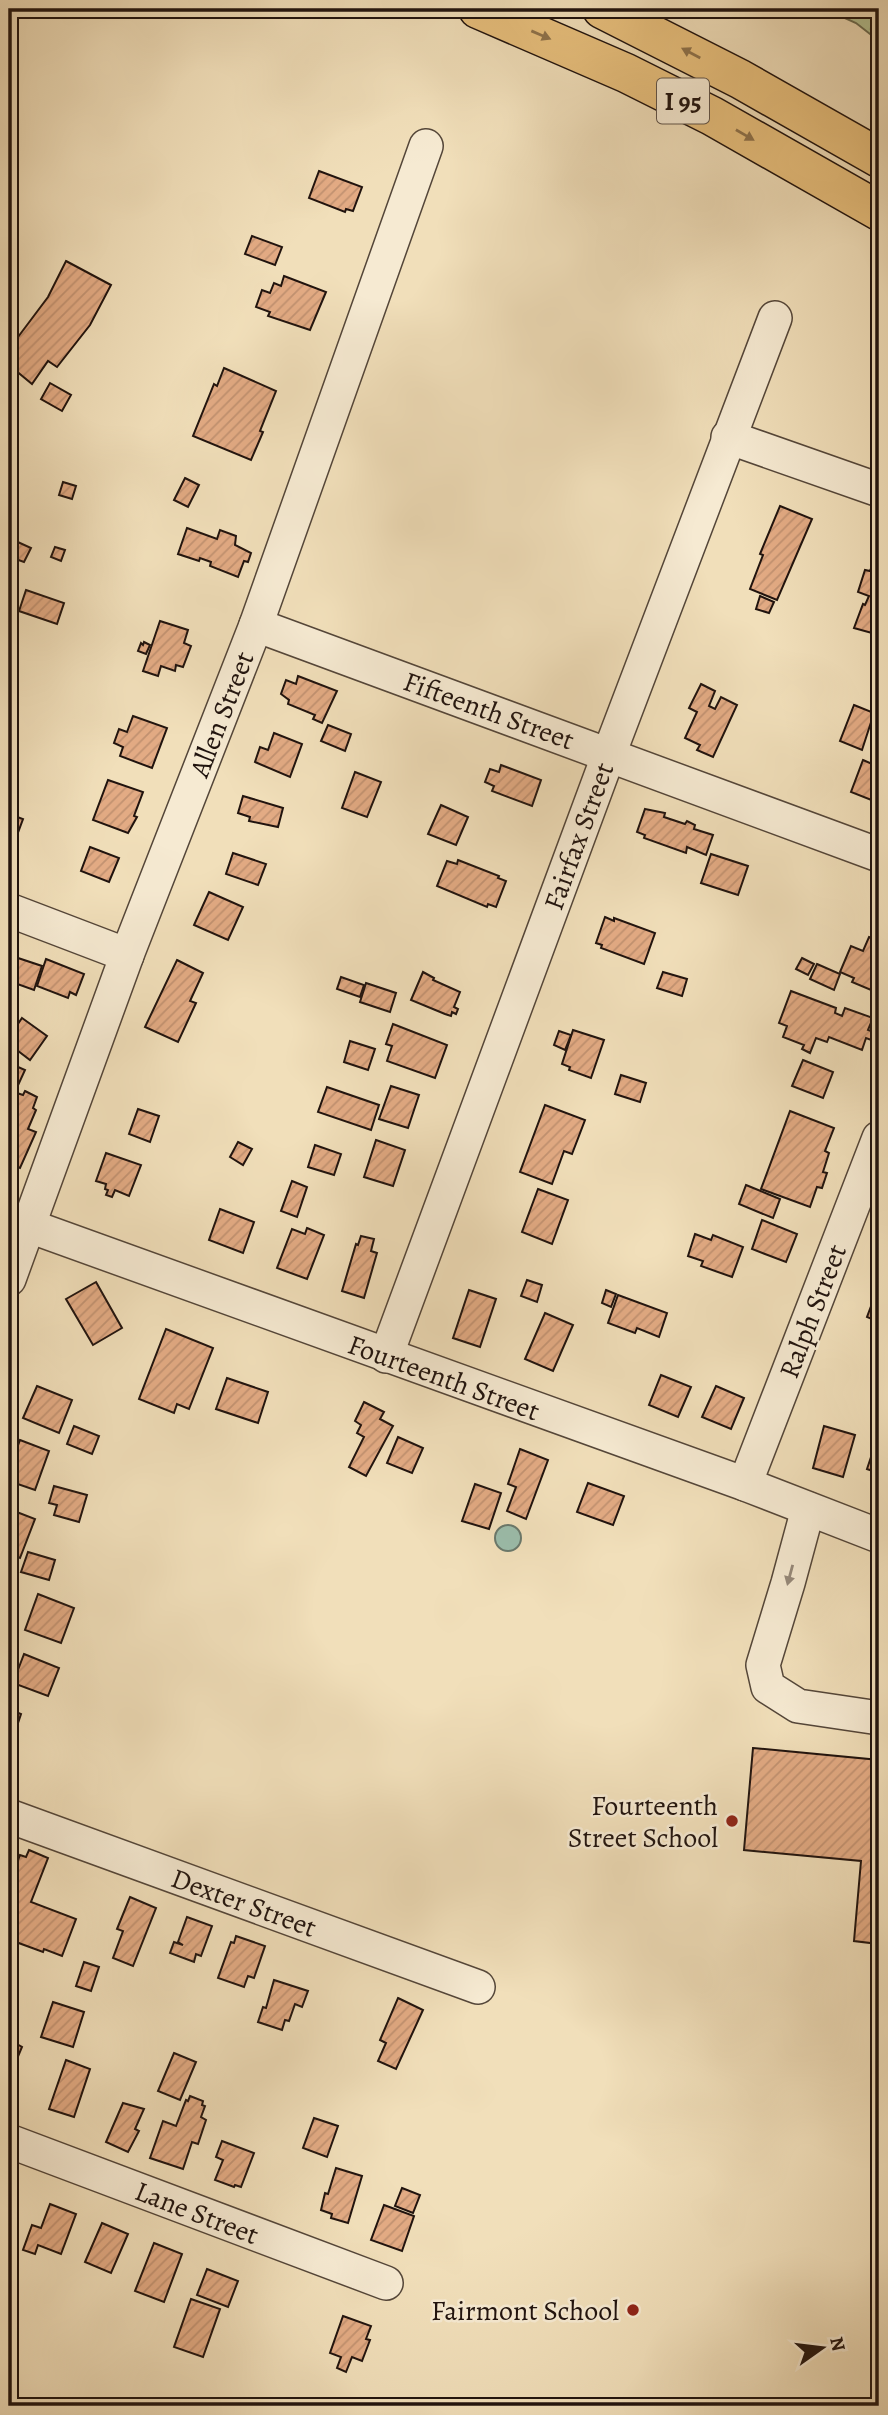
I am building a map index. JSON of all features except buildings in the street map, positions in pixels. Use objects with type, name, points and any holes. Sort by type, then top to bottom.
[{"type":"highway","name":"I 95","points":[[478,9],[626,73],[712,116],[879,211]]},
{"type":"highway","name":"I 95","points":[[602,9],[740,79],[879,158]]},
{"type":"street","name":"Allen Street","points":[[9,1279],[19,1222],[256,625],[426,146]]},
{"type":"street","name":"Fairfax Street","points":[[386,1356],[609,754],[775,318]]},
{"type":"street","points":[[728,437],[879,490]]},
{"type":"street","name":"Fifteenth Street","points":[[256,625],[879,855]]},
{"type":"street","points":[[9,910],[127,955]]},
{"type":"street","name":"Ralph Street","points":[[745,1484],[879,1138]]},
{"type":"street","name":"Fourteenth Street","points":[[19,1222],[745,1484],[879,1536]]},
{"type":"street","points":[[808,1509],[762,1665],[768,1686],[798,1706],[879,1718]]},
{"type":"street","name":"Dexter Street","points":[[9,1816],[478,1987]]},
{"type":"street","name":"Lane Street","points":[[9,2141],[386,2283]]},
{"type":"green space","points":[[825,9],[879,9],[879,41],[856,23]]},
{"type":"shaded area","points":[[508,1525],[517,1529],[521,1538],[517,1547],[508,1551],[499,1547],[495,1538],[499,1529]]},
{"type":"place","name":"Fourteenth Street School","points":[[732,1821]]},
{"type":"place","name":"Fairmont School","points":[[633,2310]]}]
